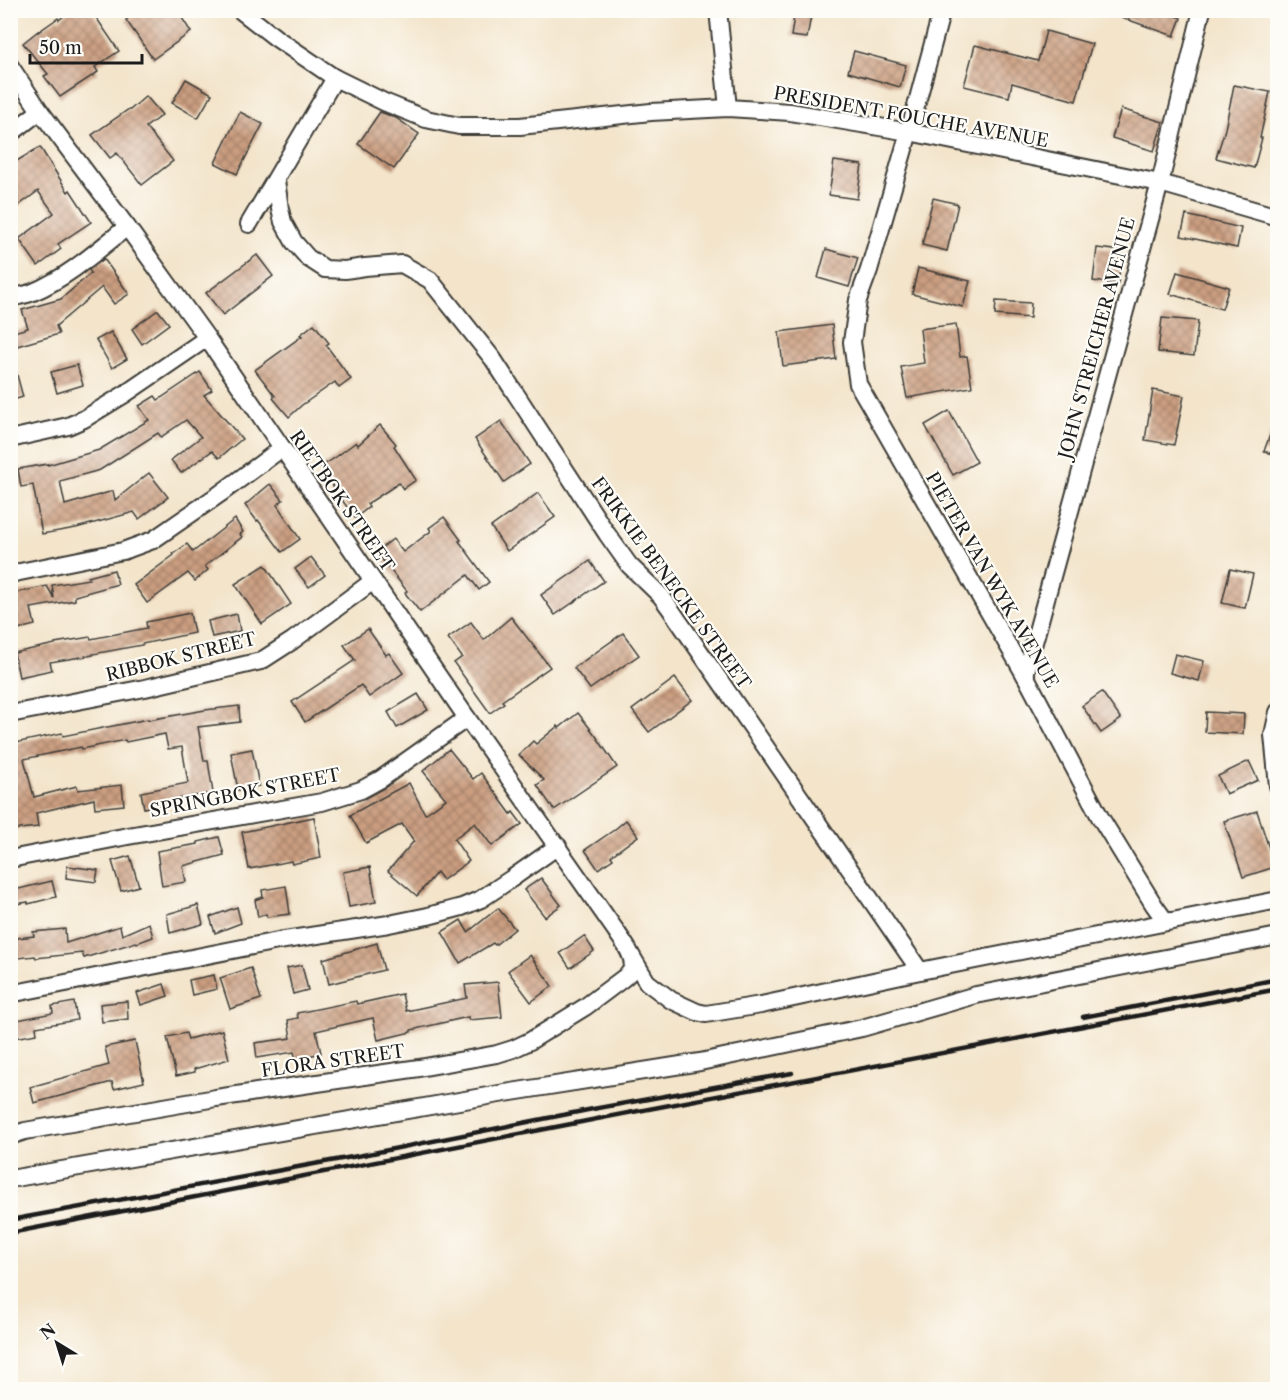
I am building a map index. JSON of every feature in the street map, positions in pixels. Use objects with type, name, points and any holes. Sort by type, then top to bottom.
[{"type":"street","name":"PRESIDENT FOUCHE AVENUE","points":[[240,10],[276,38],[335,78],[426,119],[459,126],[520,126],[651,112],[728,108],[790,112],[909,132],[1160,183],[1278,217]]},
{"type":"street","points":[[718,10],[728,108]]},
{"type":"street","name":"PIETER VAN WYK AVENUE","points":[[942,10],[909,132],[869,270],[858,300],[852,342],[858,384],[1025,675],[1100,817],[1166,922]]},
{"type":"street","name":"JOHN STREICHER AVENUE","points":[[1025,675],[1160,183],[1202,10]]},
{"type":"street","name":"RIETBOK STREET","points":[[10,66],[40,111],[207,339],[467,718],[558,846],[616,931],[647,982],[671,1000],[696,1012],[706,1014],[761,1005],[1166,922]]},
{"type":"street","points":[[249,224],[335,78]]},
{"type":"street","points":[[10,134],[40,111]]},
{"type":"street","name":"FRIKKIE BENECKE STREET","points":[[276,180],[283,222],[294,242],[308,258],[325,269],[345,270],[402,264],[430,280],[493,359],[606,534],[629,565],[669,607],[920,971]]},
{"type":"street","points":[[10,298],[31,293],[49,285],[127,227]]},
{"type":"street","points":[[10,439],[68,426],[84,419],[207,339]]},
{"type":"street","points":[[10,574],[123,551],[153,540],[221,494],[282,448]]},
{"type":"street","name":"RIBBOK STREET","points":[[10,714],[145,688],[261,661],[373,581]]},
{"type":"street","points":[[1278,712],[1273,735],[1278,786]]},
{"type":"street","name":"SPRINGBOK STREET","points":[[10,859],[340,797],[361,790],[381,779],[467,718]]},
{"type":"street","points":[[10,994],[278,941],[389,924],[462,908],[512,879],[558,846]]},
{"type":"street","points":[[1166,922],[1278,900]]},
{"type":"street","points":[[10,1179],[517,1091],[700,1062],[862,1028],[976,995],[1278,936]]},
{"type":"street","name":"FLORA STREET","points":[[10,1136],[25,1131],[216,1098],[497,1054],[513,1049],[545,1032],[621,980],[633,967],[632,958]]},
{"type":"building","points":[[70,10],[91,10],[119,51],[95,67],[98,72],[60,97],[44,76],[48,74],[23,43],[58,18],[59,20]]},
{"type":"building","points":[[139,10],[177,10],[191,32],[153,59],[126,20]]},
{"type":"building","points":[[795,10],[812,10],[807,38],[791,36]]},
{"type":"building","points":[[1106,10],[1158,10],[1181,18],[1174,36],[1106,12]]},
{"type":"building","points":[[1046,31],[1092,44],[1076,101],[1012,83],[1009,97],[964,86],[975,45],[1038,61]]},
{"type":"building","points":[[854,51],[906,65],[900,87],[848,72]]},
{"type":"building","points":[[186,79],[212,94],[198,118],[172,103]]},
{"type":"building","points":[[1234,85],[1270,92],[1254,168],[1216,158]]},
{"type":"building","points":[[146,96],[162,115],[146,127],[173,161],[142,185],[117,153],[110,158],[92,135],[130,110]]},
{"type":"building","points":[[1121,109],[1163,122],[1154,151],[1112,138]]},
{"type":"building","points":[[240,112],[263,124],[237,174],[215,163]]},
{"type":"building","points":[[380,112],[396,118],[419,134],[394,169],[358,144]]},
{"type":"building","points":[[40,147],[68,192],[70,190],[91,222],[58,244],[61,249],[38,266],[19,239],[54,213],[38,191],[10,212],[10,165]]},
{"type":"building","points":[[834,161],[862,165],[857,199],[829,195]]},
{"type":"building","points":[[933,198],[958,204],[947,251],[922,245]]},
{"type":"building","points":[[1186,215],[1241,228],[1237,248],[1181,236]]},
{"type":"building","points":[[1097,248],[1122,251],[1118,284],[1093,281]]},
{"type":"building","points":[[826,249],[858,258],[849,287],[818,278]]},
{"type":"building","points":[[257,255],[273,276],[223,315],[206,293]]},
{"type":"building","points":[[104,259],[129,294],[114,304],[102,287],[56,326],[59,334],[10,348],[10,333],[28,328],[22,310],[61,299],[91,273],[89,270]]},
{"type":"building","points":[[918,268],[970,281],[963,307],[912,294]]},
{"type":"building","points":[[1177,272],[1229,287],[1222,309],[1170,294]]},
{"type":"building","points":[[996,301],[1031,303],[1030,318],[995,315]]},
{"type":"building","points":[[158,310],[169,324],[142,344],[132,329]]},
{"type":"building","points":[[1162,318],[1198,321],[1194,356],[1158,352]]},
{"type":"building","points":[[314,324],[329,343],[326,345],[351,379],[339,388],[335,382],[289,417],[273,398],[275,396],[255,370],[302,336],[300,335]]},
{"type":"building","points":[[956,324],[960,357],[967,356],[972,387],[907,398],[901,367],[924,363],[920,329]]},
{"type":"building","points":[[832,325],[836,359],[783,366],[779,332]]},
{"type":"building","points":[[111,332],[127,359],[112,368],[96,340]]},
{"type":"building","points":[[14,364],[23,397],[10,401],[10,365]]},
{"type":"building","points":[[77,365],[83,385],[57,393],[51,372]]},
{"type":"building","points":[[200,372],[212,390],[204,395],[242,439],[219,458],[212,451],[181,473],[171,460],[201,437],[186,420],[161,437],[158,433],[100,470],[60,481],[65,505],[113,491],[115,500],[149,473],[168,497],[139,519],[134,512],[76,528],[42,534],[33,485],[21,487],[18,469],[48,465],[99,450],[149,420],[139,406],[155,396],[158,400]]},
{"type":"building","points":[[1153,390],[1184,396],[1174,445],[1145,440]]},
{"type":"building","points":[[949,411],[977,462],[953,475],[925,425]]},
{"type":"building","points":[[1276,419],[1278,420],[1278,456],[1264,451]]},
{"type":"building","points":[[501,421],[530,464],[504,482],[475,439]]},
{"type":"building","points":[[380,425],[396,444],[394,446],[416,480],[403,489],[399,483],[367,504],[369,507],[355,518],[321,467],[356,442],[358,445]]},
{"type":"building","points":[[270,484],[283,500],[277,505],[300,539],[282,552],[245,505]]},
{"type":"building","points":[[538,493],[555,517],[507,551],[491,527]]},
{"type":"building","points":[[444,517],[489,582],[479,590],[468,575],[420,612],[405,593],[407,591],[376,552],[393,539],[403,552],[431,531],[429,528]]},
{"type":"building","points":[[235,519],[243,532],[240,534],[242,537],[205,566],[208,570],[195,581],[188,573],[147,603],[134,585],[187,544],[193,552]]},
{"type":"building","points":[[311,557],[325,575],[309,587],[295,569]]},
{"type":"building","points":[[590,561],[604,581],[555,615],[541,595]]},
{"type":"building","points":[[265,565],[291,604],[262,624],[235,584]]},
{"type":"building","points":[[1230,569],[1253,574],[1245,608],[1222,603]]},
{"type":"building","points":[[114,570],[118,584],[75,596],[75,600],[31,608],[35,625],[10,631],[10,594],[47,586],[54,598],[52,585],[89,579],[88,577]]},
{"type":"building","points":[[190,613],[194,633],[50,662],[52,670],[19,677],[14,653],[55,643],[90,637],[91,639],[147,628],[146,622]]},
{"type":"building","points":[[237,614],[240,631],[212,637],[208,621]]},
{"type":"building","points":[[511,617],[550,667],[502,701],[504,703],[490,713],[454,663],[462,657],[448,638],[471,622],[484,640]]},
{"type":"building","points":[[368,629],[386,655],[389,653],[403,673],[369,697],[361,685],[305,722],[292,702],[355,660],[344,645]]},
{"type":"building","points":[[623,633],[639,655],[590,689],[574,668]]},
{"type":"building","points":[[1175,654],[1204,661],[1199,681],[1170,673]]},
{"type":"building","points":[[675,678],[692,700],[649,732],[632,710]]},
{"type":"building","points":[[1102,692],[1121,719],[1101,733],[1082,706]]},
{"type":"building","points":[[418,694],[428,710],[397,728],[388,712]]},
{"type":"building","points":[[239,706],[240,722],[198,727],[204,761],[208,761],[213,793],[171,800],[171,802],[144,808],[141,792],[188,783],[182,747],[168,749],[165,734],[82,749],[81,747],[24,759],[34,797],[77,786],[78,790],[122,785],[124,805],[95,808],[94,799],[36,813],[38,827],[10,830],[10,744],[62,733],[63,736],[148,719]]},
{"type":"building","points":[[1206,712],[1244,714],[1243,734],[1205,732]]},
{"type":"building","points":[[578,713],[617,767],[554,810],[537,785],[544,780],[519,755],[533,741],[536,744]]},
{"type":"building","points":[[252,749],[259,786],[238,790],[231,753]]},
{"type":"building","points":[[449,749],[473,779],[481,773],[511,814],[513,812],[522,824],[492,846],[475,823],[454,839],[469,861],[443,880],[437,872],[417,896],[388,871],[414,841],[402,824],[366,843],[350,815],[409,783],[425,814],[446,799],[423,771]]},
{"type":"building","points":[[1249,761],[1258,780],[1226,794],[1218,776]]},
{"type":"building","points":[[1257,811],[1275,867],[1243,877],[1224,821]]},
{"type":"building","points":[[314,817],[321,858],[249,869],[242,832]]},
{"type":"building","points":[[626,820],[638,836],[611,856],[613,859],[598,869],[585,850]]},
{"type":"building","points":[[219,837],[224,855],[183,866],[186,882],[162,886],[157,851],[198,844],[198,842]]},
{"type":"building","points":[[130,856],[139,886],[121,891],[112,861]]},
{"type":"building","points":[[67,866],[98,870],[96,882],[66,878]]},
{"type":"building","points":[[370,867],[376,902],[349,907],[343,872]]},
{"type":"building","points":[[541,878],[561,905],[545,917],[524,890]]},
{"type":"building","points":[[52,881],[56,897],[28,904],[28,902],[10,905],[10,891]]},
{"type":"building","points":[[286,886],[290,914],[267,917],[266,914],[258,917],[255,900],[263,897],[262,890]]},
{"type":"building","points":[[198,905],[203,924],[170,933],[167,914]]},
{"type":"building","points":[[237,907],[241,923],[215,933],[210,917]]},
{"type":"building","points":[[498,908],[515,929],[495,945],[493,943],[460,963],[442,932],[461,920],[468,932]]},
{"type":"building","points":[[149,923],[153,937],[84,958],[82,953],[10,959],[10,939],[34,936],[33,932],[65,929],[66,943],[120,926],[122,935]]},
{"type":"building","points":[[584,936],[594,951],[570,968],[560,953]]},
{"type":"building","points":[[377,943],[384,970],[329,984],[323,959]]},
{"type":"building","points":[[530,955],[552,986],[531,1002],[508,971]]},
{"type":"building","points":[[302,965],[308,990],[293,994],[287,968]]},
{"type":"building","points":[[251,968],[261,999],[230,1009],[220,978]]},
{"type":"building","points":[[214,975],[217,989],[192,995],[189,980]]},
{"type":"building","points":[[498,982],[502,1017],[469,1020],[468,1017],[378,1040],[373,1018],[316,1031],[321,1053],[296,1059],[294,1052],[257,1058],[255,1043],[291,1038],[288,1020],[298,1018],[297,1013],[356,1001],[357,1004],[402,994],[406,1011],[467,998],[465,985]]},
{"type":"building","points":[[164,984],[168,996],[141,1005],[137,993]]},
{"type":"building","points":[[127,1001],[128,1019],[102,1022],[100,1004]]},
{"type":"building","points":[[74,1002],[77,1020],[36,1027],[37,1034],[15,1038],[12,1021],[53,1013],[52,1006]]},
{"type":"building","points":[[222,1030],[229,1059],[194,1069],[195,1072],[176,1076],[167,1037],[186,1033],[188,1039]]},
{"type":"building","points":[[135,1041],[144,1082],[114,1089],[112,1082],[34,1103],[30,1087],[109,1065],[105,1047]]},
{"type":"railway","points":[[1083,1017],[1278,979]]},
{"type":"railway","points":[[10,1233],[1278,989]]},
{"type":"railway","points":[[10,1220],[792,1073]]}]
